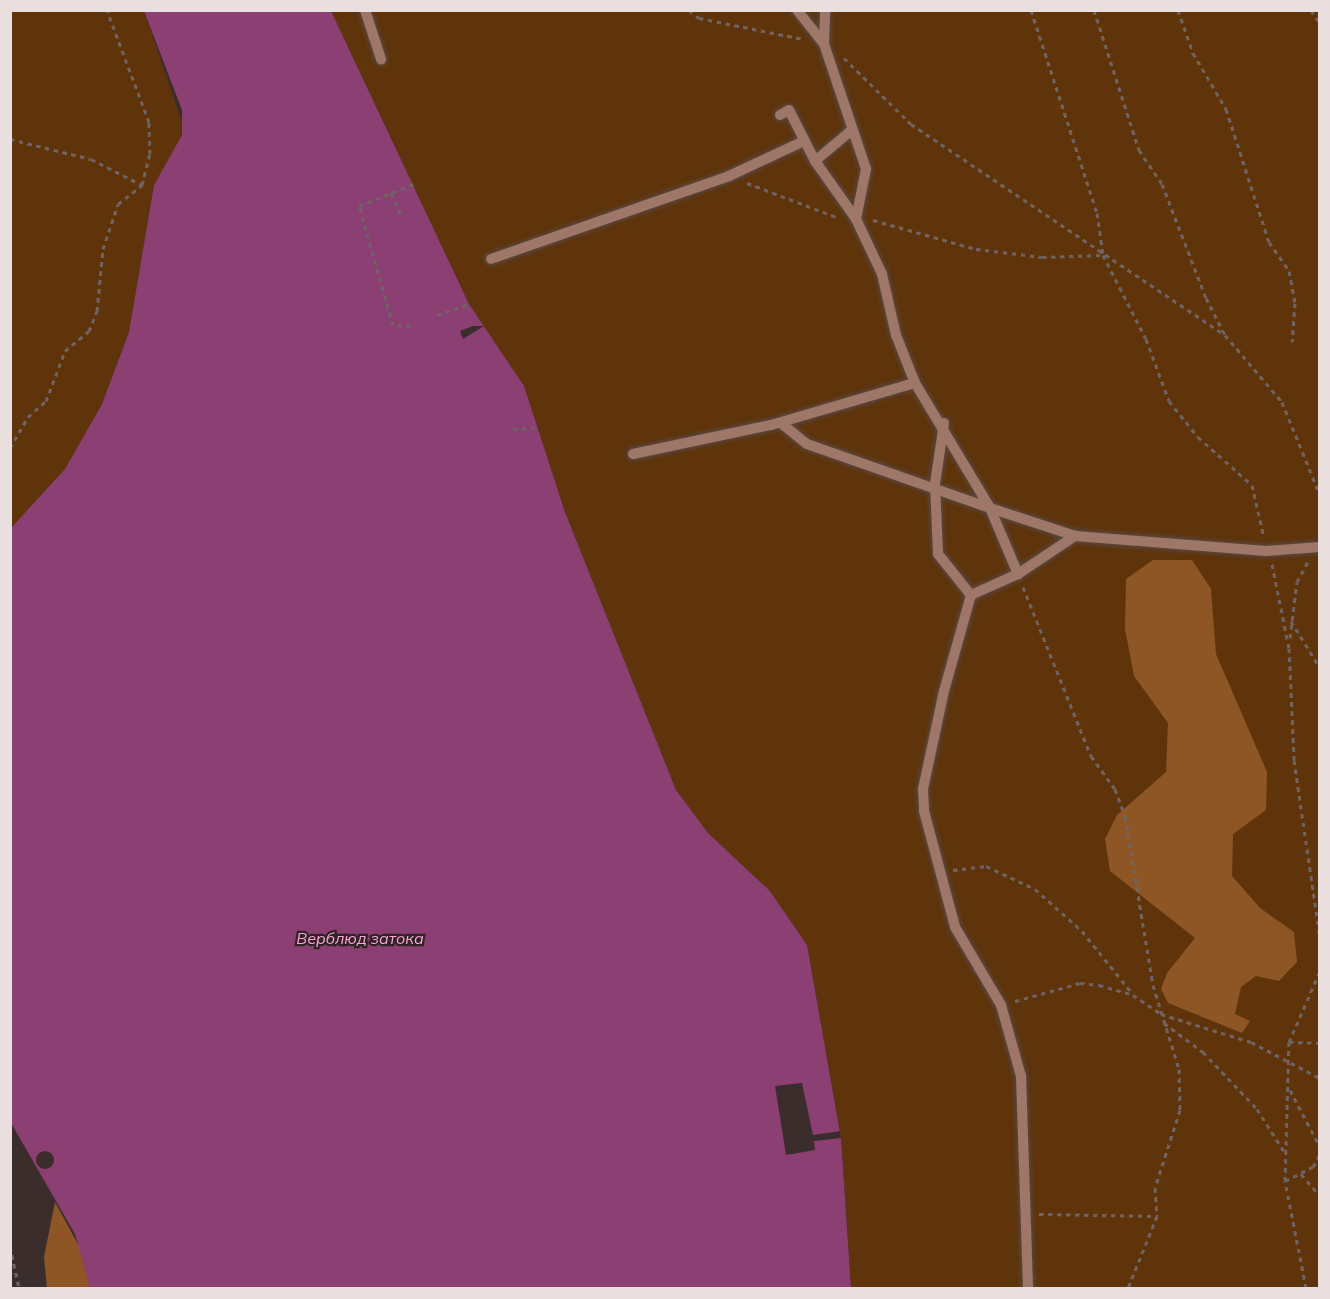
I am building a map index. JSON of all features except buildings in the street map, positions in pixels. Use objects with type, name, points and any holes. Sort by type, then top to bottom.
[{"type":"lane","points":[[365,10],[381,59]]},
{"type":"lane","points":[[797,10],[824,44]]},
{"type":"lane","points":[[825,10],[824,44],[866,169],[856,219]]},
{"type":"lane","points":[[780,115],[789,110],[814,162],[856,219],[882,274],[896,335],[915,382],[944,423],[990,508],[1018,574]]},
{"type":"lane","points":[[814,162],[852,130]]},
{"type":"lane","points":[[490,259],[729,176],[804,141]]},
{"type":"lane","points":[[633,454],[781,423],[915,382]]},
{"type":"lane","points":[[781,423],[807,444],[935,484],[990,508],[1075,536],[1266,551],[1320,547]]},
{"type":"lane","points":[[944,423],[935,484],[938,554],[971,595]]},
{"type":"lane","points":[[971,595],[1018,574],[1075,536]]},
{"type":"lane","points":[[971,595],[923,789],[940,871],[956,927],[1001,1005],[1021,1076],[1028,1288]]},
{"type":"path","points":[[10,448],[28,417],[46,401],[65,351],[89,331],[97,311],[103,249],[118,204],[142,185],[149,122],[106,10]]},
{"type":"path","points":[[689,10],[726,25],[824,44],[859,69],[911,124],[1225,335],[1282,402],[1320,495]]},
{"type":"path","points":[[1031,10],[1097,213],[1103,255],[1137,319],[1169,401],[1198,437],[1252,485],[1266,551],[1283,600],[1289,648],[1294,760],[1320,939]]},
{"type":"path","points":[[1094,10],[1139,150],[1162,184],[1225,335]]},
{"type":"path","points":[[1178,10],[1193,53],[1226,109],[1269,242],[1289,271],[1295,303],[1292,342]]},
{"type":"path","points":[[1311,10],[1320,24]]},
{"type":"path","points":[[10,140],[91,159],[142,185]]},
{"type":"path","points":[[729,176],[834,217],[856,219],[976,249],[1042,257],[1103,255]]},
{"type":"path","points":[[411,326],[393,325],[359,206],[416,183]]},
{"type":"path","points":[[391,193],[401,214]]},
{"type":"path","points":[[437,315],[469,304]]},
{"type":"path","points":[[513,429],[539,426]]},
{"type":"path","points":[[1289,648],[1290,620],[1297,582],[1311,558]]},
{"type":"path","points":[[1018,574],[1091,756],[1115,789],[1125,816],[1161,1014],[1179,1069],[1180,1110],[1155,1188],[1157,1216],[1128,1288]]},
{"type":"path","points":[[1290,620],[1320,668]]},
{"type":"path","points":[[940,871],[986,866],[1035,890],[1083,931],[1133,995],[1161,1014],[1251,1042],[1289,1066],[1320,1078]]},
{"type":"path","points":[[1306,1288],[1285,1181],[1289,1042],[1320,971]]},
{"type":"path","points":[[1001,1005],[1080,983],[1133,995]]},
{"type":"path","points":[[1163,1023],[1203,1052],[1257,1109],[1286,1155]]},
{"type":"path","points":[[1289,1042],[1320,1043]]},
{"type":"path","points":[[1289,1089],[1320,1147]]},
{"type":"path","points":[[1285,1181],[1313,1167],[1320,1154]]},
{"type":"path","points":[[1301,1174],[1320,1196]]},
{"type":"path","points":[[1026,1213],[1157,1216]]},
{"type":"path","points":[[10,1246],[19,1288]]},
{"type":"shaded area","points":[[11,11],[144,11],[183,125],[180,142],[154,185],[129,332],[102,404],[65,469],[11,528]]},
{"type":"shaded area","points":[[331,11],[1319,11],[1319,1288],[851,1288],[841,1138],[807,945],[770,891],[708,833],[676,790],[565,512],[524,386],[469,304]]},
{"type":"shaded area","points":[[1153,560],[1192,560],[1211,589],[1216,654],[1267,772],[1266,810],[1233,834],[1232,876],[1260,908],[1294,932],[1297,962],[1279,981],[1256,976],[1241,987],[1235,1014],[1250,1021],[1242,1033],[1168,1003],[1161,989],[1167,973],[1195,938],[1110,871],[1105,839],[1117,815],[1166,772],[1168,723],[1134,676],[1125,629],[1126,579]]},
{"type":"shaded area","points":[[55,1202],[86,1259],[90,1288],[47,1288],[44,1257]]},
{"type":"water","name":"Верблюд затока","points":[[144,11],[331,11],[469,304],[524,386],[565,512],[676,790],[708,833],[770,891],[807,945],[841,1138],[851,1288],[90,1288],[75,1234],[11,1123],[10,529],[65,469],[102,404],[129,332],[154,185],[182,135],[182,110]]},
{"type":"pier","points":[[473,326],[484,326],[463,339],[460,331]]},
{"type":"pier","points":[[802,1083],[813,1135],[840,1131],[841,1138],[814,1141],[815,1150],[786,1155],[775,1086]]},
{"type":"pier","points":[[41,1151],[49,1151],[54,1156],[52,1167],[41,1169],[36,1164],[36,1156]]}]
